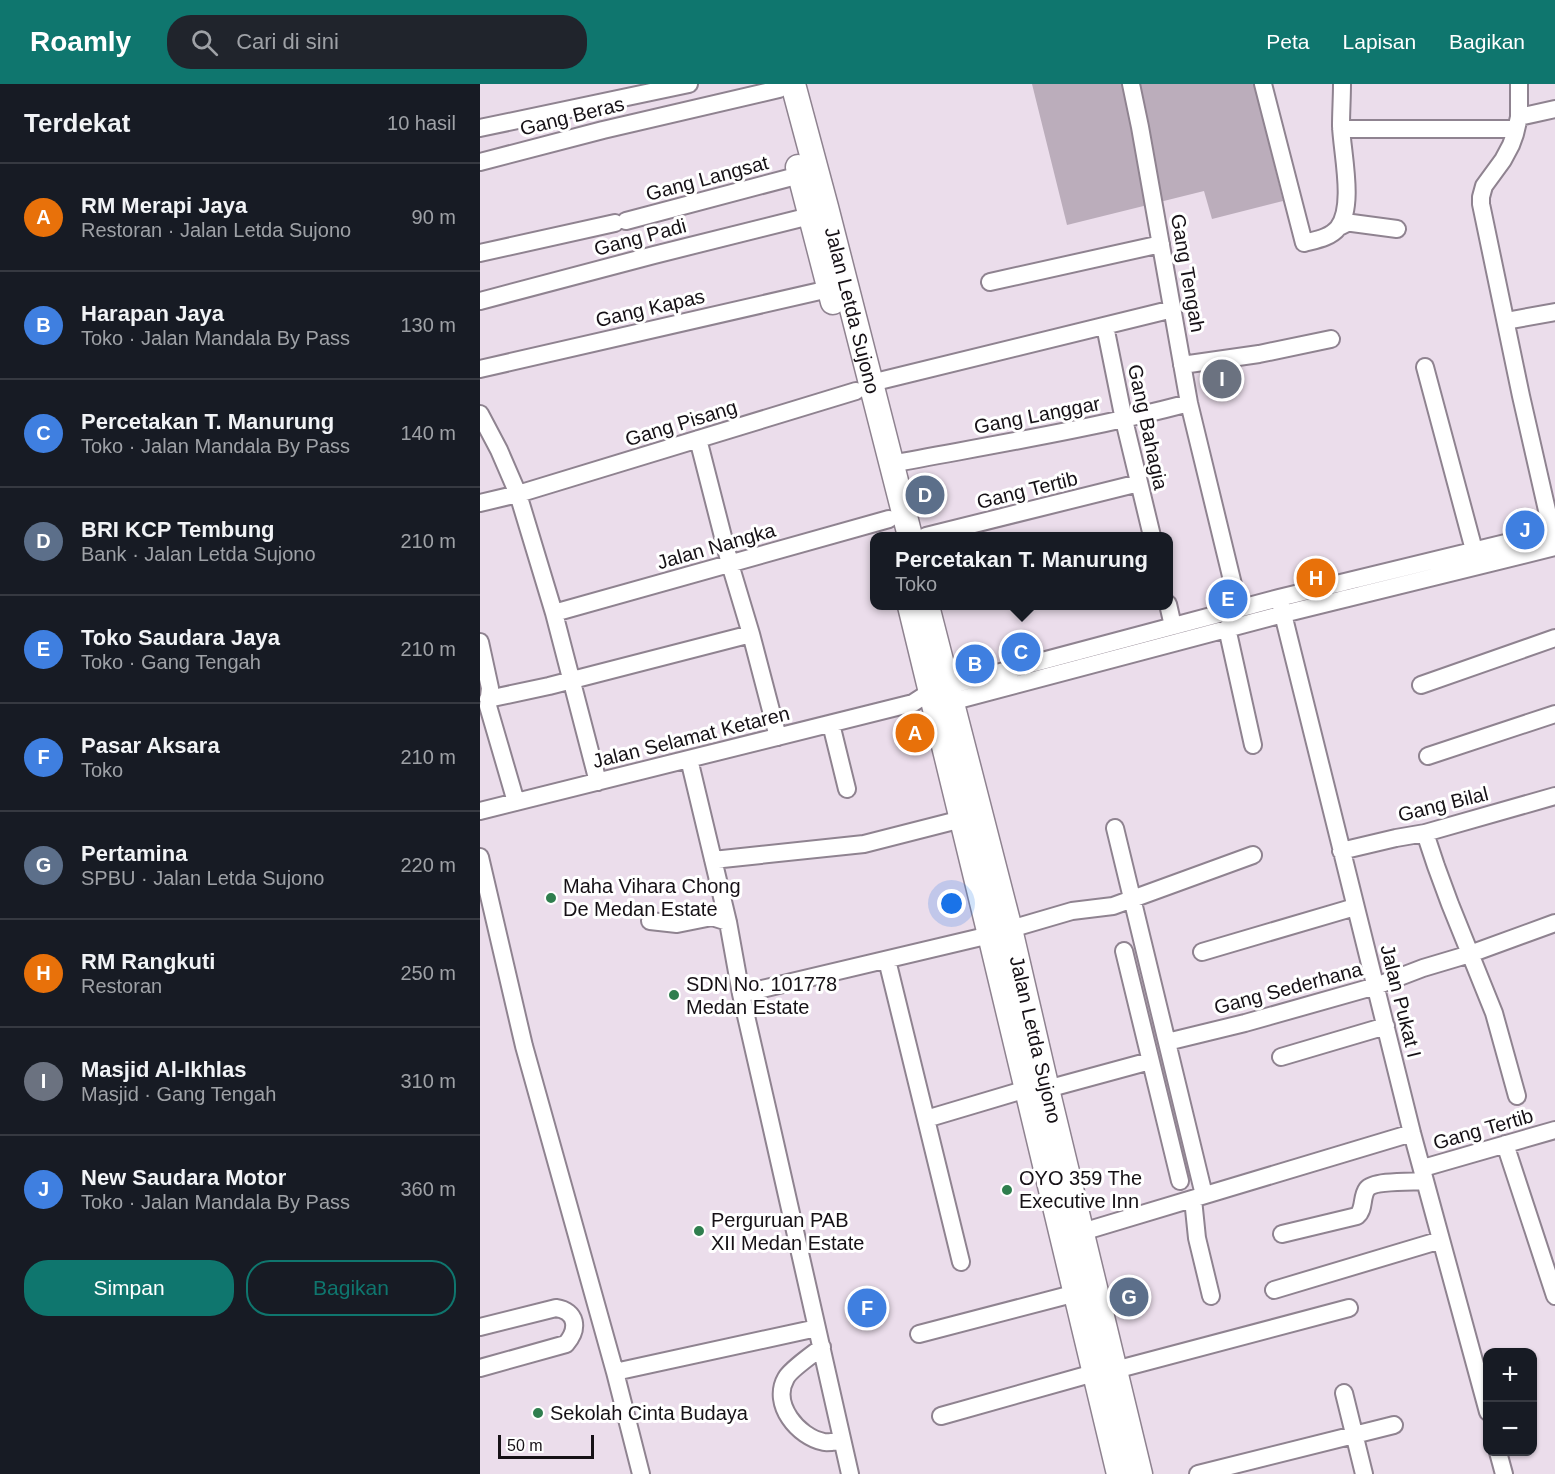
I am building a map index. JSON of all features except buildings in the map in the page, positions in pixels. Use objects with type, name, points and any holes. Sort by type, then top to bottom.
[{"type":"highway","name":"Jalan Letda Sujono","points":[[788,85],[800,175],[810,216],[830,289],[891,464],[909,532]]},
{"type":"highway","name":"Jalan Letda Sujono","points":[[788,85],[863,387],[891,528]]},
{"type":"highway","name":"Jalan Letda Sujono","points":[[911,610],[1000,932],[1104,1372],[1119,1474]]},
{"type":"highway","name":"Jalan Letda Sujono","points":[[927,610],[935,698],[962,819],[1000,932]]},
{"type":"highway","name":"Jalan Letda Sujono","points":[[1037,1089],[1082,1232],[1085,1291]]},
{"type":"highway","name":"Jalan Letda Sujono","points":[[1104,1372],[1140,1474]]},
{"type":"street","points":[[480,128],[689,84]]},
{"type":"street","name":"Gang Tengah","points":[[1131,84],[1189,403],[1239,609]]},
{"type":"street","points":[[1263,84],[1304,243],[1329,235],[1349,223],[1397,229]]},
{"type":"street","points":[[1339,227],[1346,193],[1341,129],[1342,84]]},
{"type":"street","points":[[1519,84],[1517,123],[1511,145],[1495,174],[1484,186],[1481,197],[1486,234],[1554,539]]},
{"type":"street","name":"Gang Beras","points":[[480,162],[788,85]]},
{"type":"street","points":[[1341,129],[1517,123],[1555,109]]},
{"type":"street","name":"Gang Langsat","points":[[480,253],[620,222],[800,175]]},
{"type":"street","name":"Gang Padi","points":[[480,301],[810,216]]},
{"type":"street","points":[[990,282],[1161,244]]},
{"type":"street","name":"Gang Kapas","points":[[480,369],[830,289]]},
{"type":"street","name":"Gang Pisang","points":[[480,503],[519,495],[863,387],[1173,309]]},
{"type":"street","points":[[1506,321],[1555,312]]},
{"type":"street","name":"Gang Bahagia","points":[[1105,326],[1124,420],[1151,532]]},
{"type":"street","points":[[1182,365],[1269,352],[1331,339]]},
{"type":"street","points":[[1425,367],[1474,550]]},
{"type":"street","name":"Gang Langgar","points":[[891,464],[1124,420],[1189,403]]},
{"type":"street","points":[[480,414],[500,450],[519,495],[554,613],[598,782]]},
{"type":"street","points":[[698,439],[778,737]]},
{"type":"street","name":"Gang Tertib","points":[[946,532],[1139,483]]},
{"type":"street","name":"Jalan Nangka","points":[[873,532],[891,528]]},
{"type":"street","name":"Jalan Nangka","points":[[554,613],[730,564],[870,533]]},
{"type":"street","points":[[935,698],[1227,628],[1281,606],[1474,550],[1554,539]]},
{"type":"street","points":[[935,698],[1173,626],[1239,609],[1281,606],[1554,539]]},
{"type":"street","name":"Jalan Pukat I","points":[[1281,606],[1412,1133],[1485,1402]]},
{"type":"street","points":[[1169,610],[1173,626]]},
{"type":"street","points":[[1227,628],[1253,745]]},
{"type":"street","points":[[488,699],[751,634]]},
{"type":"street","points":[[1421,685],[1555,638]]},
{"type":"street","points":[[480,642],[490,688],[488,710],[516,802]]},
{"type":"street","name":"Jalan Selamat Ketaren","points":[[480,811],[935,698]]},
{"type":"street","points":[[1428,756],[1555,714]]},
{"type":"street","points":[[831,724],[847,789]]},
{"type":"street","points":[[689,759],[728,922],[741,994],[850,1474]]},
{"type":"street","name":"Gang Bilal","points":[[1341,851],[1425,832],[1555,796]]},
{"type":"street","points":[[712,860],[864,844],[962,819]]},
{"type":"street","points":[[1115,828],[1167,1042],[1199,1197],[1197,1238],[1211,1296]]},
{"type":"street","points":[[1425,832],[1436,866],[1494,1013],[1517,1096]]},
{"type":"street","points":[[741,994],[1000,932],[1072,911],[1113,906],[1253,855]]},
{"type":"street","points":[[480,857],[524,1046],[615,1372],[641,1474]]},
{"type":"street","points":[[1202,952],[1355,907]]},
{"type":"street","points":[[650,921],[677,924],[712,917],[728,922]]},
{"type":"street","name":"Gang Sederhana","points":[[1167,1042],[1245,1023],[1376,986],[1555,923]]},
{"type":"street","points":[[1124,951],[1180,1181]]},
{"type":"street","points":[[887,960],[961,1262]]},
{"type":"street","points":[[1281,1057],[1386,1026]]},
{"type":"street","points":[[927,1119],[1150,1061]]},
{"type":"street","name":"Gang Tertib","points":[[1282,1234],[1359,1214],[1366,1192],[1372,1186],[1424,1175],[1505,1144],[1555,1130]]},
{"type":"street","points":[[1082,1232],[1412,1133]]},
{"type":"street","points":[[1505,1144],[1555,1296]]},
{"type":"street","points":[[1274,1290],[1441,1240]]},
{"type":"street","points":[[919,1334],[1085,1291]]},
{"type":"street","points":[[480,1327],[555,1308],[570,1314],[575,1328],[567,1344],[480,1368]]},
{"type":"street","points":[[940,1416],[1349,1308]]},
{"type":"street","points":[[615,1372],[818,1328]]},
{"type":"street","points":[[822,1347],[786,1376],[782,1387],[782,1399],[790,1420],[810,1437],[825,1442],[842,1440]]},
{"type":"street","points":[[1344,1393],[1364,1474]]},
{"type":"street","points":[[1198,1474],[1257,1467],[1355,1435],[1394,1425]]},
{"type":"street","points":[[1499,1456],[1504,1474]]},
{"type":"shaded area","points":[[1032,84],[1254,84],[1283,201],[1212,219],[1204,191],[1067,225]]},
{"type":"place","name":"Masjid Al-Ikhlas","points":[[1222,379]]},
{"type":"place","name":"BRI KCP Tembung","points":[[925,495]]},
{"type":"place","name":"New Saudara Motor","points":[[1525,530]]},
{"type":"place","name":"RM Rangkuti","points":[[1316,578]]},
{"type":"place","name":"Toko Saudara Jaya","points":[[1228,599]]},
{"type":"place","name":"Percetakan T. Manurung","points":[[1021,652]]},
{"type":"place","name":"Harapan Jaya","points":[[975,664]]},
{"type":"place","name":"RM Merapi Jaya","points":[[915,733]]},
{"type":"place","name":"Maha Vihara Chong De Medan Estate","points":[[551,898]]},
{"type":"place","name":"SDN No. 101778 Medan Estate","points":[[674,995]]},
{"type":"place","name":"OYO 359 The Executive Inn","points":[[1007,1190]]},
{"type":"place","name":"Perguruan PAB XII Medan Estate","points":[[699,1231]]},
{"type":"place","name":"Pertamina","points":[[1129,1297]]},
{"type":"place","name":"Pasar Aksara","points":[[867,1308]]},
{"type":"place","name":"Sekolah Cinta Budaya","points":[[538,1413]]}]
